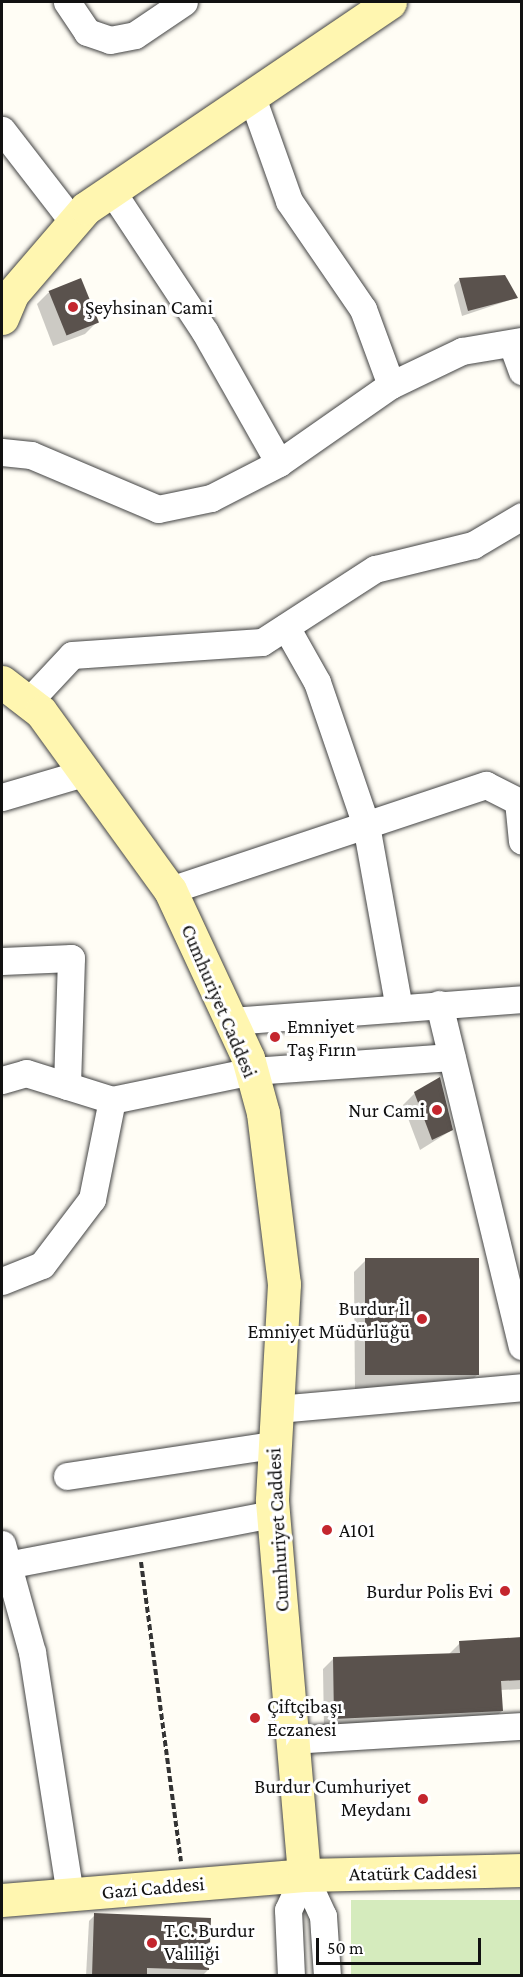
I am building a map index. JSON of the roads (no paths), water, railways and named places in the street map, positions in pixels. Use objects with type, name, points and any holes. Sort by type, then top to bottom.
[{"type":"main road","points":[[2,318],[12,294],[73,222],[111,190],[390,2]]},
{"type":"main road","name":"Cumhuriyet Caddesi","points":[[2,682],[28,702],[87,772],[170,890],[252,1071],[266,1124],[280,1230],[283,1334],[272,1445],[273,1514],[304,1875]]},
{"type":"main road","name":"Atatürk Caddesi","points":[[304,1875],[522,1870]]},
{"type":"main road","name":"Gazi Caddesi","points":[[2,1900],[304,1875]]},
{"type":"street","points":[[67,2],[87,32],[110,40],[135,35],[184,2]]},
{"type":"street","points":[[252,97],[289,201],[363,309],[391,385]]},
{"type":"street","points":[[2,130],[73,222]]},
{"type":"street","points":[[111,190],[206,332],[279,463]]},
{"type":"street","points":[[2,452],[31,455],[158,509],[211,498],[279,463],[391,385],[462,351],[517,343],[522,370]]},
{"type":"street","points":[[28,702],[72,655],[262,642],[375,569],[473,545],[522,516]]},
{"type":"street","points":[[286,627],[317,682],[366,825],[399,1008]]},
{"type":"street","points":[[2,797],[87,772]]},
{"type":"street","points":[[170,890],[486,785],[518,801],[522,841]]},
{"type":"street","points":[[2,961],[71,958],[67,1086]]},
{"type":"street","points":[[231,1021],[522,999]]},
{"type":"street","points":[[439,1004],[522,1346]]},
{"type":"street","points":[[2,1080],[26,1073],[112,1100],[252,1071],[452,1057]]},
{"type":"street","points":[[2,1281],[42,1265],[92,1199],[112,1100]]},
{"type":"street","points":[[277,1409],[522,1387]]},
{"type":"street","points":[[67,1476],[272,1445]]},
{"type":"street","points":[[70,1894],[32,1652],[4,1558],[138,1540],[273,1514]]},
{"type":"street","points":[[292,1740],[522,1726]]},
{"type":"street","points":[[291,1976],[288,1910],[304,1875]]},
{"type":"street","points":[[304,1875],[323,1916],[327,1976]]},
{"type":"place","name":"Şeyhsinan Cami","points":[[73,307]]},
{"type":"place","name":"Emniyet Taş Fırın","points":[[275,1037]]},
{"type":"place","name":"Nur Cami","points":[[437,1110]]},
{"type":"place","name":"Burdur İl Emniyet Müdürlüğü","points":[[422,1319]]},
{"type":"place","name":"A101","points":[[327,1530]]},
{"type":"place","name":"Burdur Polis Evi","points":[[505,1591]]},
{"type":"place","name":"Çiftçibaşı Eczanesi","points":[[255,1718]]},
{"type":"place","name":"Burdur Cumhuriyet Meydanı","points":[[423,1799]]},
{"type":"place","name":"T.C. Burdur Valiliği","points":[[152,1943]]}]
